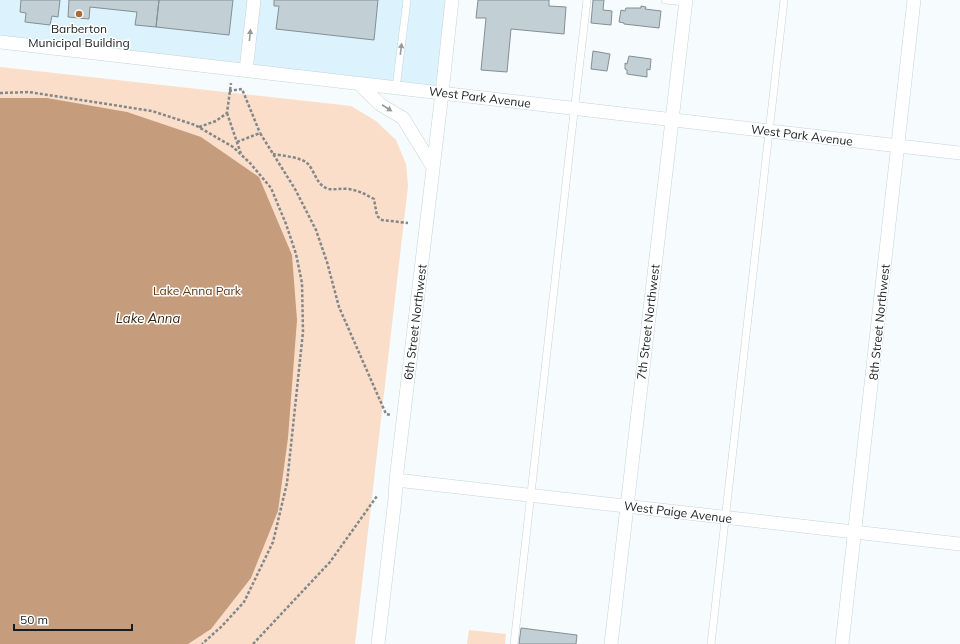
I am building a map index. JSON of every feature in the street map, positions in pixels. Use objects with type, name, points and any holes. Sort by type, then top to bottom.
[{"type":"street","points":[[240,70],[254,0]]},
{"type":"street","name":"6th Street Northwest","points":[[378,644],[452,0]]},
{"type":"street","name":"8th Street Northwest","points":[[842,644],[914,0]]},
{"type":"street","name":"7th Street Northwest","points":[[611,644],[686,1]]},
{"type":"street","name":"West Park Avenue","points":[[0,42],[960,153]]},
{"type":"street","points":[[358,83],[381,105],[402,118],[433,167]]},
{"type":"street","name":"West Paige Avenue","points":[[396,480],[960,544]]},
{"type":"lane","points":[[396,88],[406,0]]},
{"type":"lane","points":[[514,644],[587,0]]},
{"type":"lane","points":[[665,0],[686,1]]},
{"type":"lane","points":[[711,644],[784,0]]},
{"type":"path","points":[[240,70],[229,91],[226,113],[242,155]]},
{"type":"path","points":[[229,91],[242,89],[260,133],[295,189],[316,230],[327,262],[339,307],[386,414],[403,418]]},
{"type":"path","points":[[0,93],[29,92],[152,111],[195,125],[232,147],[250,163],[270,188],[286,224],[296,254],[302,283],[303,332],[287,483],[273,542],[244,602],[222,626],[202,644]]},
{"type":"path","points":[[199,127],[216,122],[226,113]]},
{"type":"path","points":[[237,142],[260,133]]},
{"type":"path","points":[[273,154],[296,158],[306,162],[322,186],[328,189],[347,189],[363,193],[374,199],[378,216],[382,220],[408,223]]},
{"type":"path","points":[[253,644],[330,562],[377,496]]},
{"type":"shaded area","points":[[0,0],[452,0],[442,93],[0,42]]},
{"type":"green space","name":"Lake Anna","points":[[0,67],[351,106],[376,121],[396,140],[406,164],[408,186],[355,644],[0,644]]},
{"type":"green space","points":[[469,630],[506,634],[505,644],[467,644]]},
{"type":"water","name":"Lake Anna","points":[[0,98],[47,98],[127,112],[201,137],[259,177],[292,255],[297,320],[288,438],[278,511],[251,578],[211,629],[188,644],[0,644]]},
{"type":"building","points":[[21,0],[60,0],[58,17],[52,16],[50,25],[25,22],[26,13],[20,12]]},
{"type":"building","name":"Barberton Municipal Building","points":[[69,0],[159,0],[156,27],[135,25],[137,12],[90,7],[89,19],[68,17]]},
{"type":"building","points":[[159,0],[233,0],[229,35],[156,27]]},
{"type":"building","points":[[274,0],[378,0],[374,40],[276,29],[279,6],[274,6]]},
{"type":"building","points":[[478,0],[549,0],[549,6],[566,7],[564,34],[511,29],[507,72],[481,70],[486,18],[476,18]]},
{"type":"building","points":[[593,0],[604,0],[603,10],[612,11],[611,25],[591,23]]},
{"type":"building","points":[[641,6],[646,7],[645,9],[661,11],[659,28],[624,24],[619,22],[621,10],[625,11],[626,8],[641,8]]},
{"type":"building","points":[[593,51],[610,54],[607,71],[591,69]]},
{"type":"building","points":[[629,56],[651,59],[650,70],[647,69],[647,77],[627,74],[625,63],[627,64]]},
{"type":"building","points":[[521,628],[577,635],[576,644],[519,644]]},
{"type":"place","name":"Barberton Municipal Building","points":[[79,14]]},
{"type":"park label","name":"Lake Anna Park","points":[[197,290]]}]
